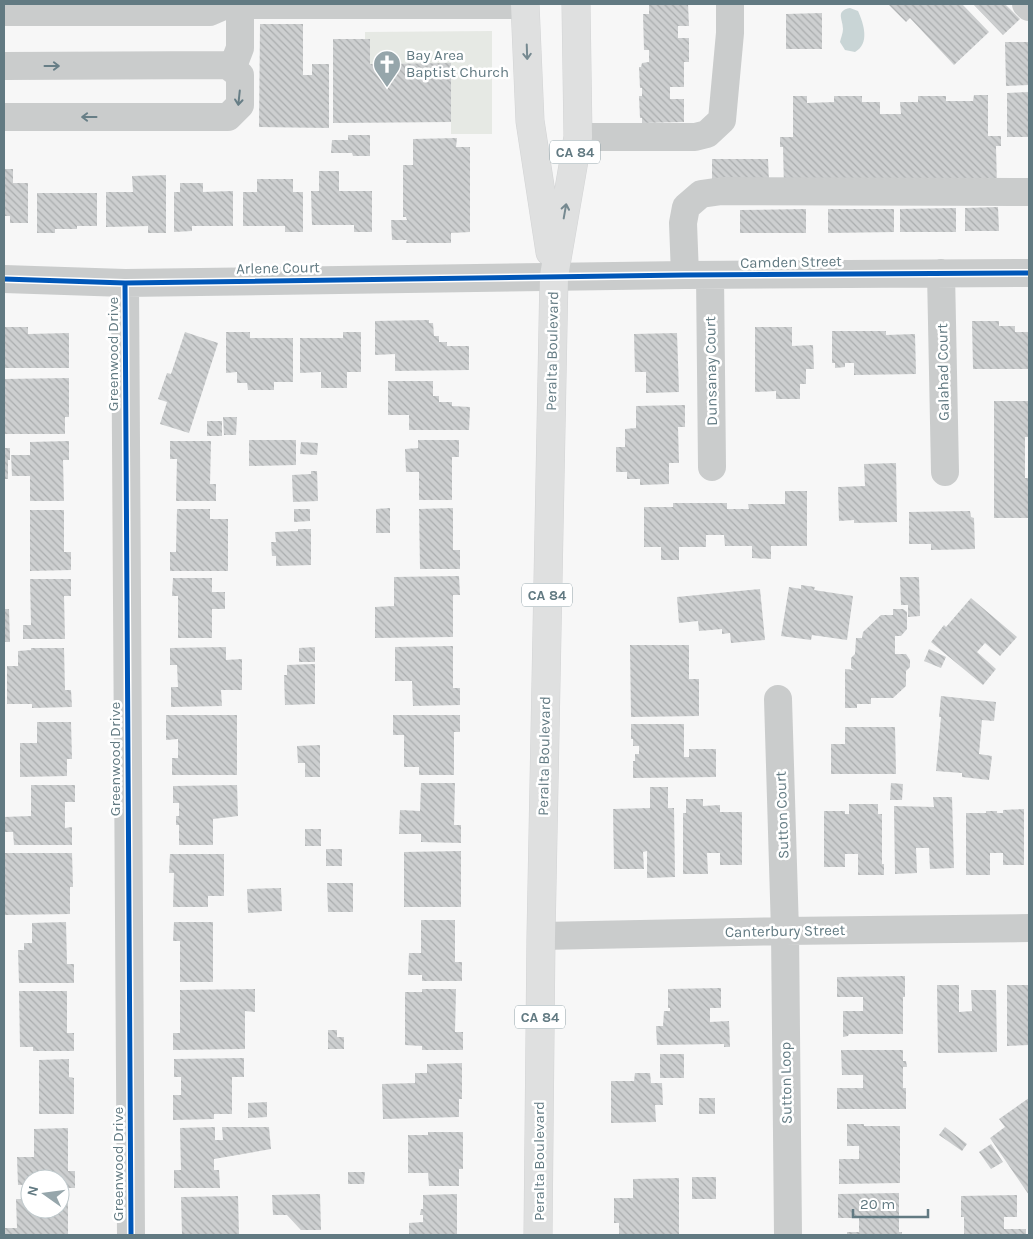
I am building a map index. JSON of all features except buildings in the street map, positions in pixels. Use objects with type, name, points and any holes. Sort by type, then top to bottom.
[{"type":"main road","name":"Peralta Boulevard","points":[[525,4],[530,121],[554,276]]},
{"type":"main road","name":"Peralta Boulevard","points":[[538,1235],[541,936],[554,276],[578,137],[576,4]]},
{"type":"street","points":[[4,12],[210,12],[226,5],[525,4]]},
{"type":"street","points":[[578,137],[695,137],[707,134],[722,120],[730,33],[730,4]]},
{"type":"street","points":[[1026,4],[1029,8]]},
{"type":"street","points":[[4,66],[227,65],[235,60],[240,48],[240,5]]},
{"type":"street","points":[[4,117],[228,117],[240,106],[240,75],[227,65]]},
{"type":"street","name":"Dunsanay Court","points":[[712,467],[697,275],[683,223],[686,208],[701,194],[722,191],[1029,192]]},
{"type":"street","name":"Galahad Court","points":[[942,273],[944,472]]},
{"type":"street","name":"Camden Street","points":[[554,276],[1029,273]]},
{"type":"street","name":"Arlene Court","points":[[4,280],[125,283],[554,276]]},
{"type":"street","name":"Greenwood Drive","points":[[125,283],[131,1235]]},
{"type":"street","name":"Sutton Court","points":[[778,699],[785,931]]},
{"type":"street","name":"Canterbury Street","points":[[541,936],[1029,928]]},
{"type":"street","name":"Sutton Loop","points":[[785,931],[788,1235]]},
{"type":"shaded area","points":[[850,8],[858,11],[864,33],[863,44],[855,52],[845,50],[840,42],[843,29],[841,13],[845,9]]},
{"type":"shaded area","points":[[492,31],[492,134],[451,134],[451,63],[370,64],[370,39],[365,39],[365,32]]},
{"type":"cycle path","points":[[4,279],[125,283],[685,275],[1029,273]]},
{"type":"cycle path","points":[[125,283],[131,1235]]},
{"type":"place","name":"Bay Area Baptist Church","points":[[387,88]]}]
